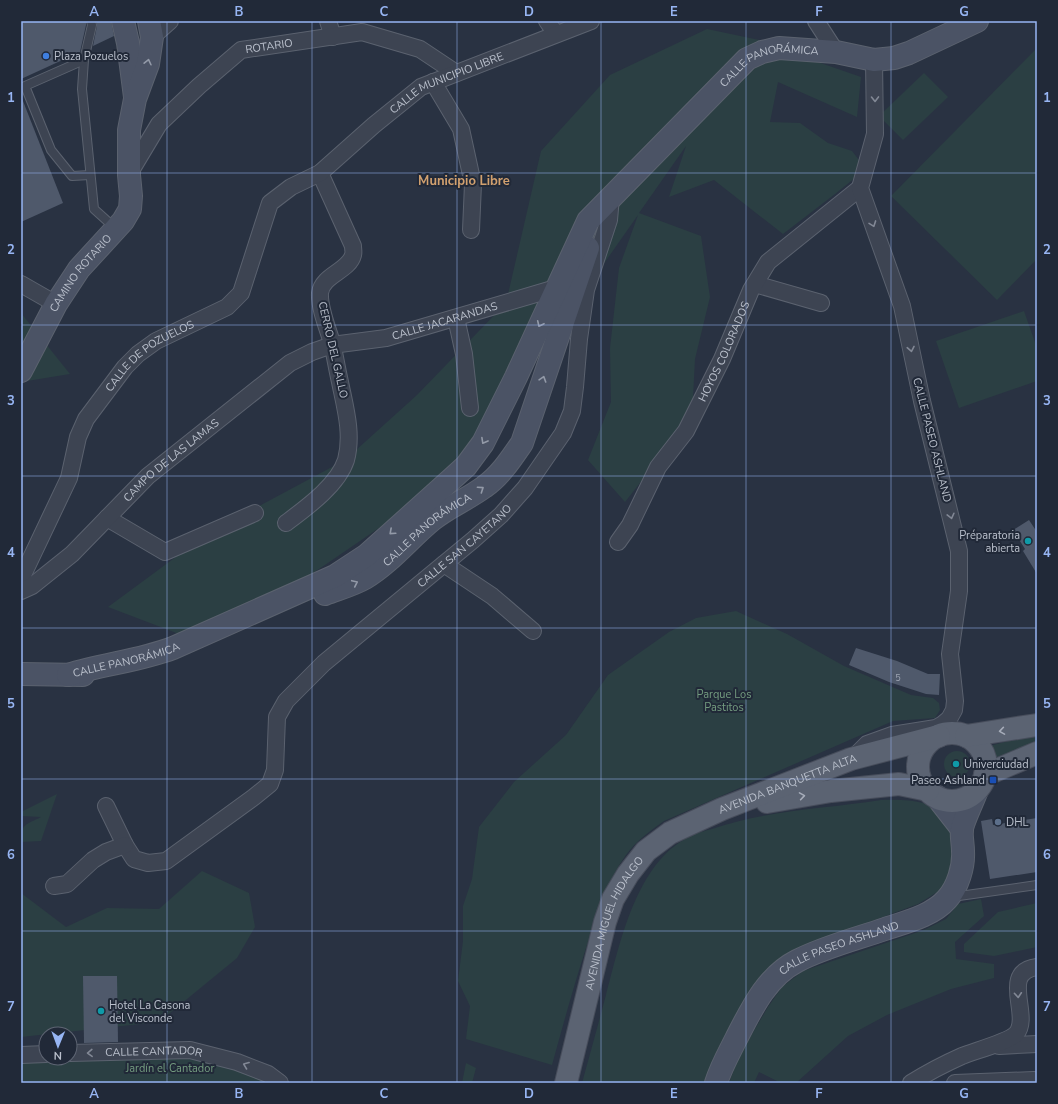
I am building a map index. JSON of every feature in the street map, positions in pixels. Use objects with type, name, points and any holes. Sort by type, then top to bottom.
[{"type":"main road","points":[[966,736],[1037,726]]},
{"type":"main road","points":[[954,733],[966,736],[974,741],[983,752],[986,765],[981,782],[969,797],[958,800],[947,800],[932,794],[922,782],[919,771],[919,761],[923,750],[930,742],[939,736],[954,733]]},
{"type":"main road","name":"AVENIDA BANQUETTA ALTA","points":[[722,809],[851,759],[939,736]]},
{"type":"main road","points":[[981,782],[1037,753]]},
{"type":"main road","name":"AVENIDA BANQUETTA ALTA","points":[[722,809],[831,791],[899,784],[932,794]]},
{"type":"main road","name":"AVENIDA MIGUEL HIDALGO","points":[[566,1083],[605,922],[613,899],[628,874],[646,851],[670,833],[722,809]]},
{"type":"street","points":[[123,21],[128,43],[135,99]]},
{"type":"street","points":[[135,99],[148,64],[150,29],[170,21]]},
{"type":"street","points":[[328,21],[333,37]]},
{"type":"street","points":[[547,21],[556,34]]},
{"type":"street","name":"CALLE MUNICIPIO LIBRE","points":[[320,173],[374,125],[421,87],[591,21]]},
{"type":"street","points":[[816,21],[836,52]]},
{"type":"street","name":"CALLE PANORÁMICA","points":[[68,675],[93,667],[132,661],[152,656],[335,576],[367,555],[466,466],[483,443],[516,377],[588,221],[747,59],[762,52],[779,48],[836,52],[874,60],[894,58],[909,53],[977,21]]},
{"type":"street","name":"ROTARIO","points":[[128,175],[159,124],[199,86],[241,50],[362,32],[420,49],[456,74]]},
{"type":"street","points":[[860,188],[875,134],[874,60]]},
{"type":"street","points":[[434,82],[460,129],[473,184],[471,230]]},
{"type":"street","name":"CAMINO ROTARIO","points":[[21,371],[56,304],[79,269],[123,221],[130,209],[131,196],[128,175],[129,130],[135,99]]},
{"type":"street","name":"CERRO DEL GALLO","points":[[286,523],[312,504],[338,474],[345,460],[348,444],[348,426],[320,293],[323,284],[349,262],[353,255],[353,246],[320,173]]},
{"type":"street","name":"CALLE DE POZUELOS","points":[[21,579],[69,478],[78,437],[86,420],[125,367],[138,354],[156,341],[227,307],[241,293],[270,203],[291,187],[320,173]]},
{"type":"street","name":"HOYOS COLORADOS","points":[[618,542],[630,525],[658,467],[686,431],[722,359],[755,284],[768,262],[860,188]]},
{"type":"street","name":"CALLE PASEO ASHLAND","points":[[851,759],[867,744],[892,735],[936,728],[949,718],[954,710],[955,701],[950,654],[959,591],[959,551],[922,401],[902,306],[860,188]]},
{"type":"street","name":"CALLE PANORÁMICA","points":[[68,675],[118,675],[173,660],[319,596],[365,578],[380,567],[433,518],[485,487],[498,475],[522,443],[548,364],[608,200]]},
{"type":"street","name":"CALLE SAN CAYETANO","points":[[106,806],[125,845],[134,859],[148,863],[166,861],[254,797],[270,784],[275,770],[278,717],[286,701],[324,663],[501,515],[525,488],[563,433],[572,411],[576,387],[579,339],[586,290],[609,220],[608,200]]},
{"type":"street","points":[[21,284],[56,304]]},
{"type":"street","points":[[755,284],[821,303]]},
{"type":"street","name":"CALLE JACARANDAS","points":[[332,345],[386,338],[556,288]]},
{"type":"street","points":[[456,318],[464,354],[470,408]]},
{"type":"street","name":"CAMPO DE LAS LAMAS","points":[[21,591],[32,586],[72,554],[148,476],[290,363],[312,352],[332,345]]},
{"type":"street","points":[[108,518],[165,552],[255,513]]},
{"type":"street","points":[[444,564],[492,596],[533,631]]},
{"type":"street","points":[[21,674],[68,675]]},
{"type":"street","name":"CALLE PASEO ASHLAND","points":[[716,1083],[724,1063],[751,1009],[763,990],[779,974],[796,962],[819,952],[919,917],[940,906],[948,898],[961,872],[963,853],[962,829],[981,782]]},
{"type":"street","points":[[932,794],[962,829]]},
{"type":"street","points":[[54,886],[67,884],[92,860],[106,852],[125,845]]},
{"type":"street","points":[[910,1083],[963,1056],[1013,1036],[1019,1030],[1020,1025],[1018,985],[1020,977],[1022,973],[1029,968],[1037,967]]},
{"type":"street","points":[[991,1046],[1037,1044]]},
{"type":"street","name":"CALLE CANTADOR","points":[[78,1053],[190,1050],[237,1062],[268,1074],[280,1083]]},
{"type":"street","points":[[21,1055],[38,1054]]},
{"type":"street","points":[[955,1083],[1034,1080]]},
{"type":"lane","points":[[90,21],[92,25],[84,60],[82,89],[94,209],[116,229]]},
{"type":"lane","points":[[84,60],[25,86],[51,150],[72,176],[90,175]]},
{"type":"lane","points":[[948,898],[1037,885]]},
{"type":"green space","points":[[707,29],[802,49],[789,52],[861,77],[857,117],[778,82],[770,122],[800,123],[828,143],[852,151],[866,169],[783,234],[714,180],[669,197],[686,146],[639,213],[701,236],[710,297],[695,359],[692,417],[625,502],[588,460],[611,402],[610,348],[619,268],[638,215],[455,476],[208,645],[108,607],[207,534],[345,460],[417,395],[506,303],[541,151],[610,75]]},
{"type":"green space","points":[[1037,48],[1037,259],[997,300],[891,196]]},
{"type":"green space","points":[[924,73],[948,97],[903,140],[879,116]]},
{"type":"green space","points":[[1024,311],[1037,348],[1037,381],[959,408],[936,341]]},
{"type":"green space","points":[[21,313],[70,374],[21,382]]},
{"type":"green space","name":"Parque Los Pastitos","points":[[736,611],[787,634],[844,666],[911,695],[933,698],[939,703],[940,710],[935,718],[893,721],[664,821],[648,832],[630,850],[619,865],[603,898],[564,1020],[552,1065],[466,1039],[470,1006],[458,981],[463,941],[463,906],[472,879],[479,827],[514,782],[566,735],[608,675],[669,632],[696,618]]},
{"type":"green space","points":[[1037,733],[1037,745],[991,763],[986,747]]},
{"type":"green space","points":[[957,751],[966,755],[970,764],[966,773],[957,777],[948,773],[944,764],[948,755]]},
{"type":"green space","points":[[57,794],[41,841],[21,842],[22,831],[25,825],[41,817],[21,816],[21,812]]},
{"type":"green space","points":[[881,800],[908,800],[927,804],[942,813],[948,820],[959,850],[946,884],[939,891],[918,904],[797,949],[710,1083],[582,1083],[624,929],[643,885],[656,865],[671,849],[697,833],[753,818]]},
{"type":"green space","points":[[202,871],[249,893],[255,927],[237,958],[159,1022],[78,1031],[78,1026],[38,1026],[38,1035],[21,1037],[21,893],[66,927],[107,908],[159,909]]},
{"type":"green space","points":[[981,899],[984,916],[955,942],[956,959],[994,964],[994,978],[951,989],[887,1015],[848,1036],[796,1083],[781,1083],[759,1072],[754,1083],[729,1083],[739,1056],[768,1007],[782,987],[803,971],[924,930],[946,919],[958,904]]},
{"type":"green space","points":[[1037,903],[1037,947],[994,956],[964,952],[964,944],[998,912]]},
{"type":"green space","name":"Jardín el Cantador","points":[[196,1055],[274,1083],[21,1083],[21,1060],[38,1060],[38,1066],[78,1066],[78,1058]]},
{"type":"green space","points":[[466,1063],[476,1068],[472,1083],[462,1083]]},
{"type":"building","name":"Plaza Pozuelos","points":[[21,21],[86,21],[80,52],[21,79]]},
{"type":"building","points":[[97,21],[111,21],[114,36],[93,46],[97,26]]},
{"type":"building","points":[[21,96],[63,203],[21,222]]},
{"type":"building","name":"Préparatoria abierta","points":[[1029,520],[1037,532],[1037,574],[1023,551],[1025,549],[1013,530]]},
{"type":"building","points":[[856,648],[897,661],[928,674],[940,674],[939,695],[926,694],[889,682],[849,665]]},
{"type":"building","points":[[1037,818],[1037,872],[990,879],[981,821],[992,819],[993,825]]},
{"type":"building","name":"Hotel La Casona del Visconde","points":[[83,976],[117,976],[118,1042],[84,1043]]},
{"type":"place","name":"Plaza Pozuelos","points":[[46,56]]},
{"type":"place","name":"Préparatoria abierta","points":[[1028,541]]},
{"type":"place","name":"Univerciudad","points":[[956,764]]},
{"type":"place","name":"Paseo Ashland","points":[[993,780]]},
{"type":"place","name":"DHL","points":[[998,822]]},
{"type":"place","name":"Hotel La Casona del Visconde","points":[[101,1011]]},
{"type":"district","name":"Municipio Libre","points":[[464,181]]}]
